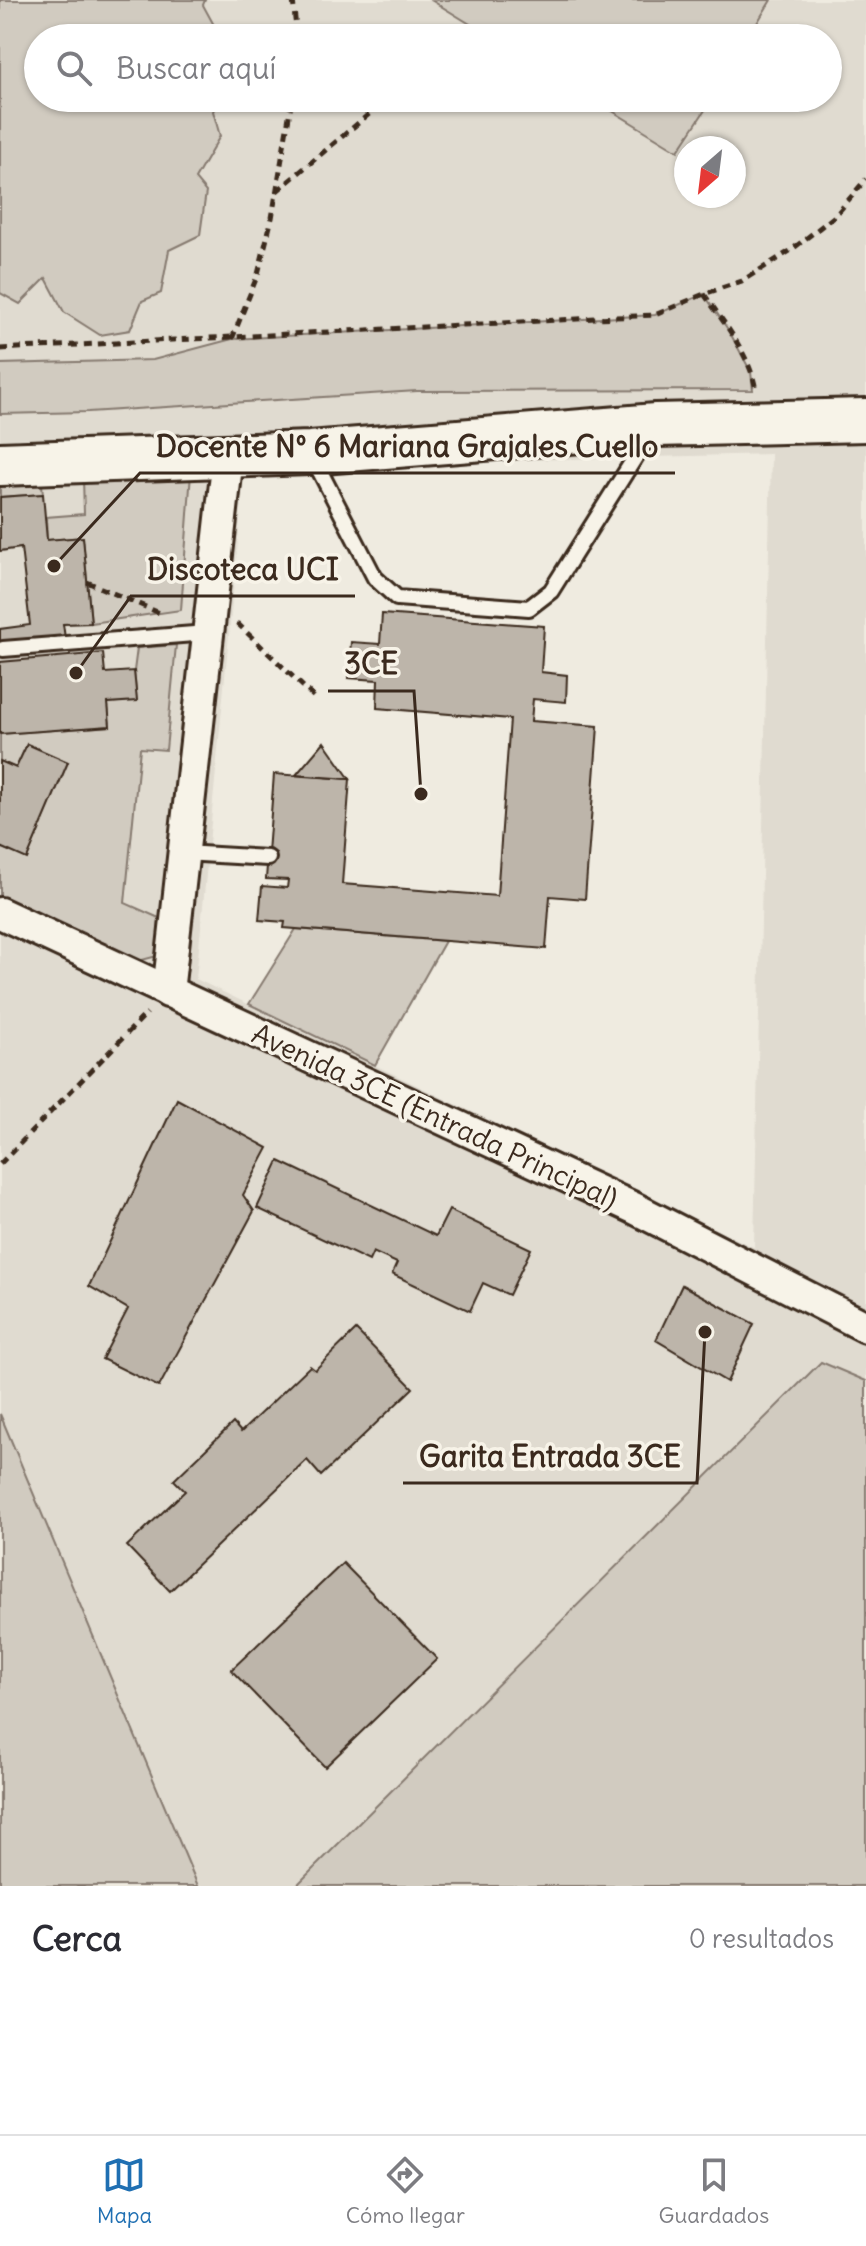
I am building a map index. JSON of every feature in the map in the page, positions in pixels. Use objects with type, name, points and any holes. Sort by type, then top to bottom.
[{"type":"street","points":[[0,464],[310,453],[656,425],[866,420]]},
{"type":"street","points":[[168,992],[228,456]]},
{"type":"street","name":"Avenida 3CE (Entrada Principal)","points":[[0,913],[634,1208],[866,1327]]},
{"type":"lane","points":[[310,453],[375,578],[397,598],[529,608],[551,591],[656,425]]},
{"type":"lane","points":[[3,649],[207,633]]},
{"type":"lane","points":[[183,853],[268,858]]},
{"type":"path","points":[[293,0],[296,24]]},
{"type":"path","points":[[232,339],[258,274],[277,191],[290,112]]},
{"type":"path","points":[[277,191],[371,112]]},
{"type":"path","points":[[0,349],[655,315],[742,281],[790,251],[836,215],[866,179]]},
{"type":"path","points":[[704,294],[751,372],[761,423]]},
{"type":"path","points":[[87,582],[207,633]]},
{"type":"path","points":[[211,597],[315,698]]},
{"type":"path","points":[[0,1164],[168,992]]},
{"type":"shaded area","points":[[0,0],[866,0],[866,1886],[0,1886]],"holes":[[[771,454],[754,1247],[196,979],[245,467]]]},
{"type":"shaded area","points":[[0,0],[205,0],[203,5],[213,24],[24,24],[24,112],[213,112],[220,136],[195,179],[206,192],[200,235],[169,250],[161,293],[142,301],[130,330],[100,335],[64,312],[46,278],[20,304],[0,293]]},
{"type":"shaded area","points":[[431,0],[771,0],[756,24],[470,24]]},
{"type":"shaded area","points":[[614,112],[704,112],[688,136],[674,136],[674,149]]},
{"type":"shaded area","points":[[704,294],[751,372],[753,390],[417,391],[88,412],[0,414],[0,364],[153,360],[232,339],[655,315]]},
{"type":"shaded area","points":[[191,473],[181,610],[91,623],[83,537],[47,540],[46,517],[84,514],[83,477]]},
{"type":"shaded area","points":[[41,475],[43,494],[0,497],[0,478]]},
{"type":"shaded area","points":[[176,645],[166,750],[140,748],[125,903],[159,918],[157,956],[120,966],[0,906],[0,847],[27,858],[68,762],[27,744],[16,768],[0,761],[0,734],[110,726],[108,703],[137,700],[134,671],[137,648]]},
{"type":"shaded area","points":[[296,929],[445,941],[375,1065],[249,1004]]},
{"type":"shaded area","points":[[821,1362],[866,1381],[866,1886],[296,1886]]},
{"type":"shaded area","points":[[0,1414],[198,1886],[0,1886]]},
{"type":"building","points":[[43,494],[47,540],[83,537],[91,623],[63,624],[65,638],[0,643],[0,629],[30,625],[21,548],[0,551],[0,497]]},
{"type":"building","points":[[382,614],[544,626],[541,672],[567,675],[566,702],[533,699],[531,721],[598,726],[585,899],[550,896],[546,949],[284,928],[285,922],[259,920],[262,886],[287,888],[288,880],[266,879],[274,774],[350,779],[342,884],[497,896],[510,719],[377,708],[378,680],[348,678],[351,642],[380,644]]},
{"type":"building","points":[[103,653],[105,673],[134,671],[137,701],[108,703],[110,726],[0,734],[0,662]]},
{"type":"building","points":[[324,742],[350,779],[296,775]]},
{"type":"building","points":[[27,744],[68,762],[27,859],[0,847],[0,761],[16,768]]},
{"type":"building","points":[[177,1099],[268,1148],[243,1195],[254,1211],[159,1387],[102,1359],[128,1309],[89,1286]]},
{"type":"building","points":[[279,1161],[436,1236],[449,1210],[531,1249],[509,1295],[483,1283],[470,1311],[392,1274],[397,1263],[373,1252],[369,1261],[257,1208]]},
{"type":"building","points":[[682,1285],[754,1324],[727,1382],[656,1340]]},
{"type":"building","points":[[356,1330],[413,1388],[321,1476],[307,1460],[170,1591],[127,1546],[185,1491],[174,1480],[233,1423],[241,1432],[310,1366],[315,1370]]},
{"type":"building","points":[[343,1563],[437,1659],[325,1767],[231,1670]]},
{"type":"place","name":"Docente Nº 6 Mariana Grajales Cuello","points":[[54,566]]},
{"type":"place","name":"Discoteca UCI","points":[[76,673]]},
{"type":"place","name":"3CE","points":[[421,794]]},
{"type":"place","name":"Garita Entrada 3CE","points":[[705,1332]]}]
